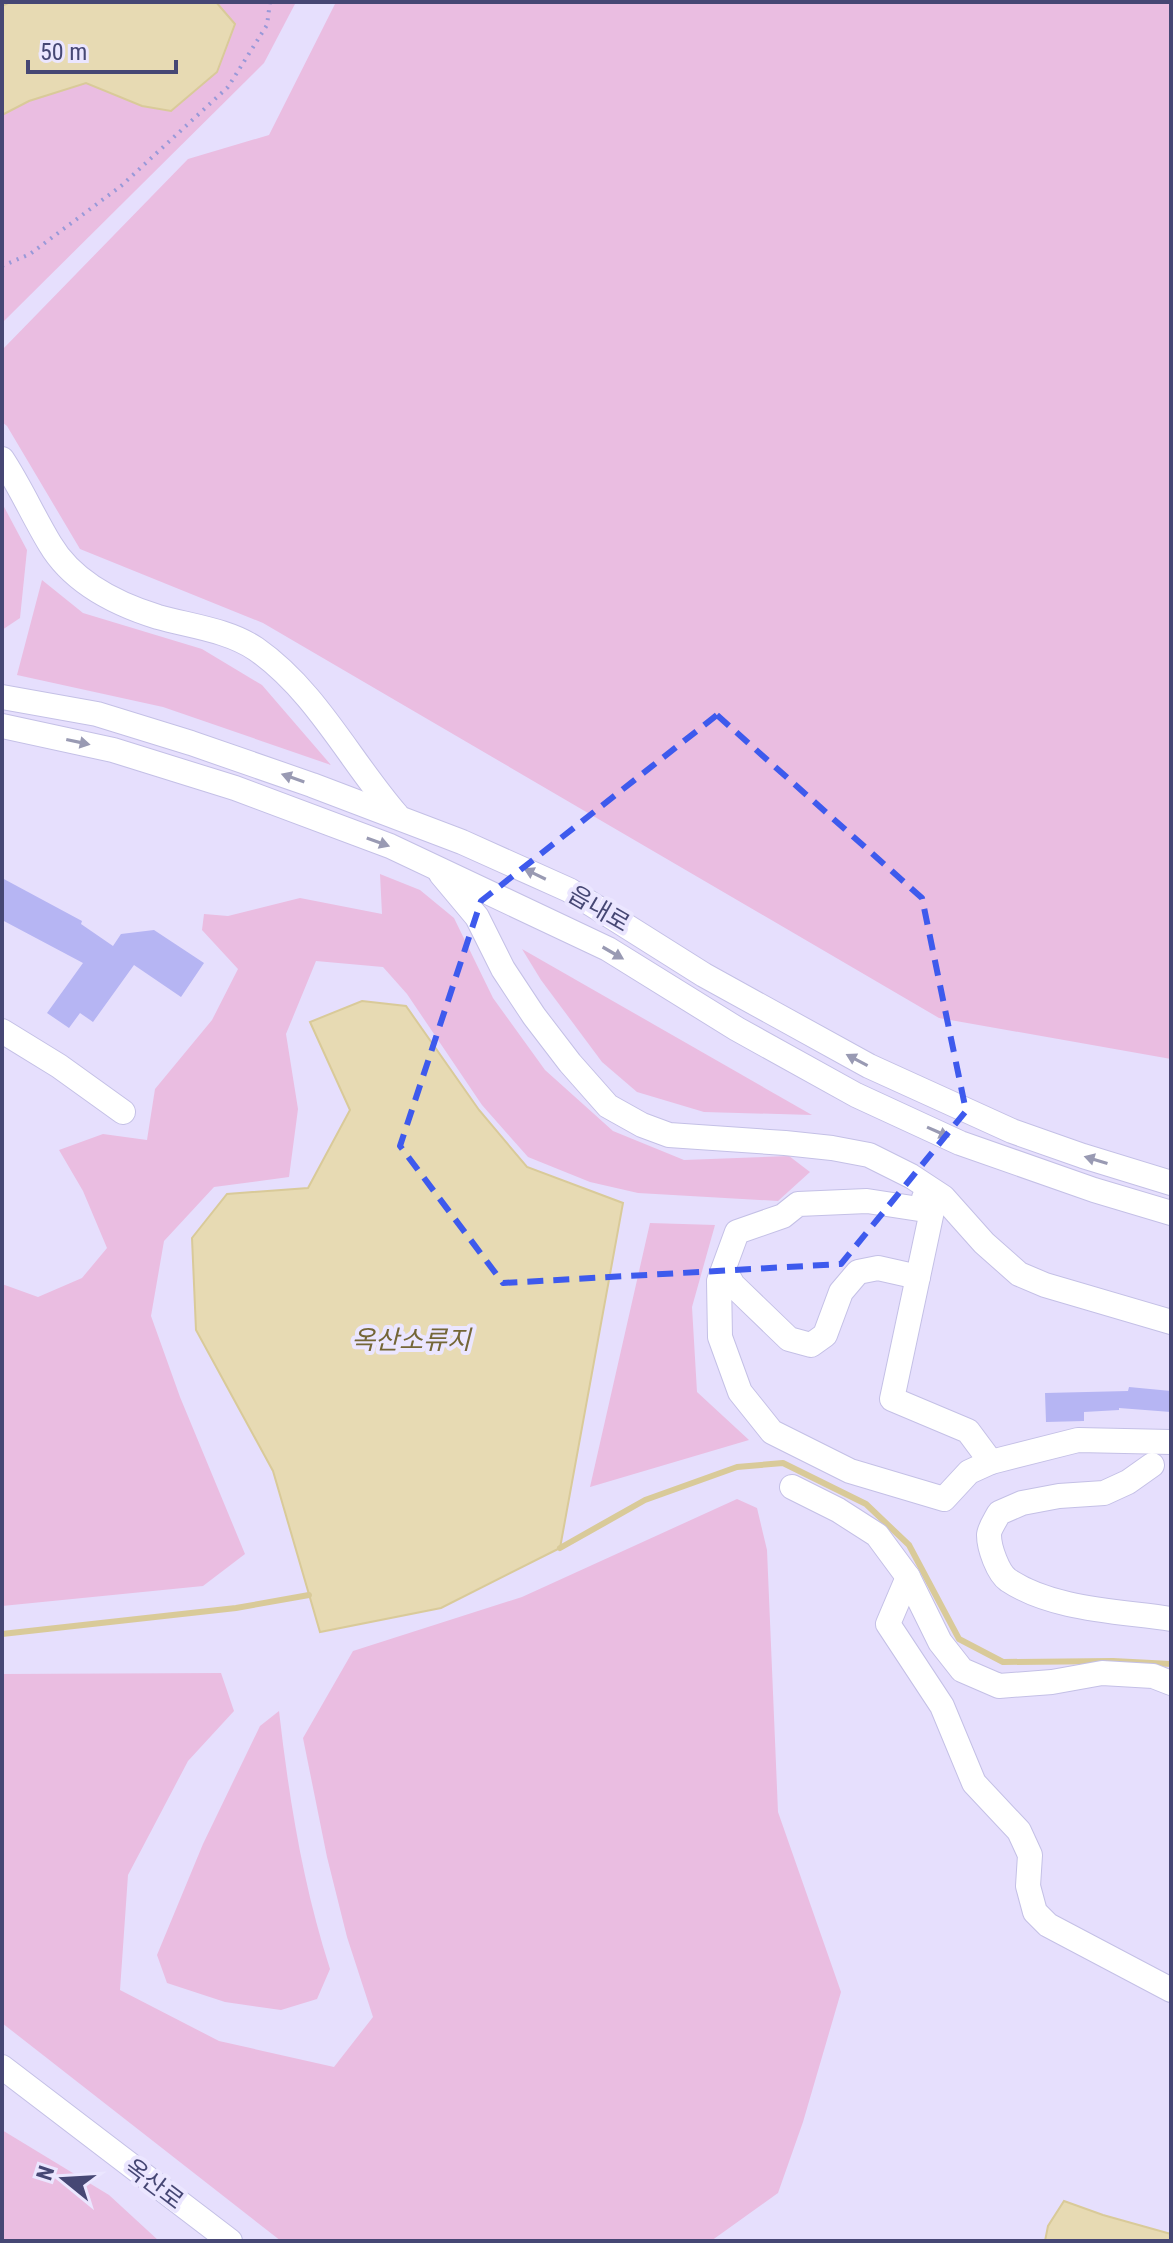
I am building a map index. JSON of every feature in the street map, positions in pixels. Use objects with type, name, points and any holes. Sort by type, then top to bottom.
[{"type":"street","points":[[2,459],[51,547],[79,576],[98,593],[128,607],[194,625],[255,648],[300,688],[398,816]]},
{"type":"street","name":"읍내로","points":[[2,697],[97,714],[191,743],[398,816],[517,865],[569,890],[704,975],[869,1066],[1012,1131],[1171,1183]]},
{"type":"street","name":"읍내로","points":[[2,726],[113,750],[235,788],[390,846],[608,949],[737,1029],[856,1095],[960,1143],[1094,1190],[1171,1213]]},
{"type":"street","points":[[350,799],[360,769]]},
{"type":"street","points":[[435,867],[477,917],[503,969],[534,1016],[608,1106],[669,1135],[832,1148],[869,1155],[911,1176],[943,1197],[984,1243],[1019,1274],[1045,1285],[1171,1322]]},
{"type":"street","points":[[477,917],[485,903],[498,897]]},
{"type":"street","points":[[2,1031],[59,1066],[123,1112]]},
{"type":"street","points":[[911,1176],[932,1211],[892,1399],[968,1431],[991,1462]]},
{"type":"street","points":[[932,1211],[867,1201],[798,1204],[783,1216],[737,1232],[719,1281],[720,1337],[740,1392],[772,1432],[850,1471],[944,1499],[969,1472],[991,1462],[1078,1440],[1161,1455]]},
{"type":"street","points":[[724,1269],[733,1285],[789,1339],[811,1345],[825,1335],[841,1292],[858,1272],[878,1268],[918,1277]]},
{"type":"street","points":[[1161,1455],[1128,1482],[1104,1493],[1059,1496],[1022,1503],[999,1513],[989,1534],[996,1563],[1006,1579],[1043,1597],[1171,1619]]},
{"type":"street","points":[[792,1487],[838,1510],[877,1535],[908,1577],[940,1642],[962,1670],[999,1686],[1052,1682],[1102,1673],[1153,1676],[1171,1683]]},
{"type":"street","points":[[908,1577],[888,1624],[942,1706],[974,1783],[1019,1831],[1030,1855],[1028,1886],[1035,1912],[1048,1925],[1171,1990]]},
{"type":"street","name":"옥산로","points":[[2,2067],[230,2241]]},
{"type":"path","points":[[2,266],[30,254],[121,186],[228,87],[267,25],[270,2]]},
{"type":"highlighted area","points":[[717,715],[922,898],[966,1111],[841,1264],[503,1283],[400,1146],[481,901]]},
{"type":"shaded area","points":[[2,2],[296,2],[264,63],[2,323]]},
{"type":"shaded area","points":[[336,2],[1171,2],[1171,1059],[939,1018],[263,623],[80,549],[2,422],[2,350],[188,159],[269,135]]},
{"type":"shaded area","points":[[2,503],[27,550],[20,618],[2,630]]},
{"type":"shaded area","points":[[42,580],[83,613],[202,649],[262,685],[331,765],[163,707],[17,675]]},
{"type":"shaded area","points":[[380,874],[420,890],[454,918],[493,998],[545,1070],[613,1131],[684,1160],[789,1156],[810,1172],[778,1201],[638,1193],[590,1182],[528,1157],[482,1105],[407,994],[383,967],[316,961],[286,1034],[298,1109],[289,1177],[214,1187],[164,1241],[151,1316],[180,1397],[245,1554],[203,1586],[2,1606],[2,1284],[38,1297],[82,1278],[107,1248],[83,1191],[59,1150],[103,1134],[147,1140],[155,1089],[212,1020],[238,969],[202,930],[204,914],[228,916],[300,898],[382,914]]},
{"type":"shaded area","points":[[522,949],[812,1115],[704,1112],[637,1092],[602,1062],[541,980]]},
{"type":"shaded area","points":[[650,1223],[715,1225],[692,1307],[697,1392],[749,1440],[590,1487]]},
{"type":"shaded area","points":[[737,1499],[757,1508],[767,1550],[778,1812],[841,1992],[803,2122],[778,2193],[711,2241],[281,2241],[2,2023],[2,1674],[221,1673],[234,1711],[188,1761],[128,1875],[120,1990],[219,2041],[334,2067],[373,2017],[347,1937],[303,1738],[353,1651],[522,1597]]},
{"type":"shaded area","points":[[279,1711],[298,1842],[330,1969],[317,1999],[281,2010],[225,2002],[167,1983],[157,1955],[203,1844],[260,1726]]},
{"type":"shaded area","points":[[2,2130],[109,2195],[159,2241],[2,2241]]},
{"type":"water","points":[[10,2],[216,2],[235,24],[217,72],[171,111],[142,106],[86,83],[29,101],[2,115],[2,6]]},
{"type":"water","name":"옥산소류지","points":[[362,1001],[406,1006],[479,1110],[527,1167],[623,1203],[560,1548],[441,1608],[320,1632],[273,1471],[196,1330],[192,1238],[227,1194],[308,1188],[350,1110],[310,1022]]},
{"type":"water","points":[[1064,2201],[1171,2234],[1171,2241],[1045,2241],[1048,2226]]},
{"type":"building","points":[[2,878],[82,921],[81,924],[113,946],[121,934],[154,930],[204,963],[181,997],[134,965],[93,1022],[80,1013],[69,1028],[47,1013],[83,963],[2,920]]},
{"type":"building","points":[[1129,1387],[1171,1391],[1171,1412],[1119,1408],[1084,1412],[1084,1421],[1046,1422],[1045,1393],[1128,1391]]},
{"type":"waterway","points":[[560,1548],[645,1500],[737,1467],[783,1463],[866,1504],[909,1545],[959,1639],[1003,1662],[1171,1664]]},
{"type":"waterway","points":[[2,1634],[236,1608],[309,1595]]}]
